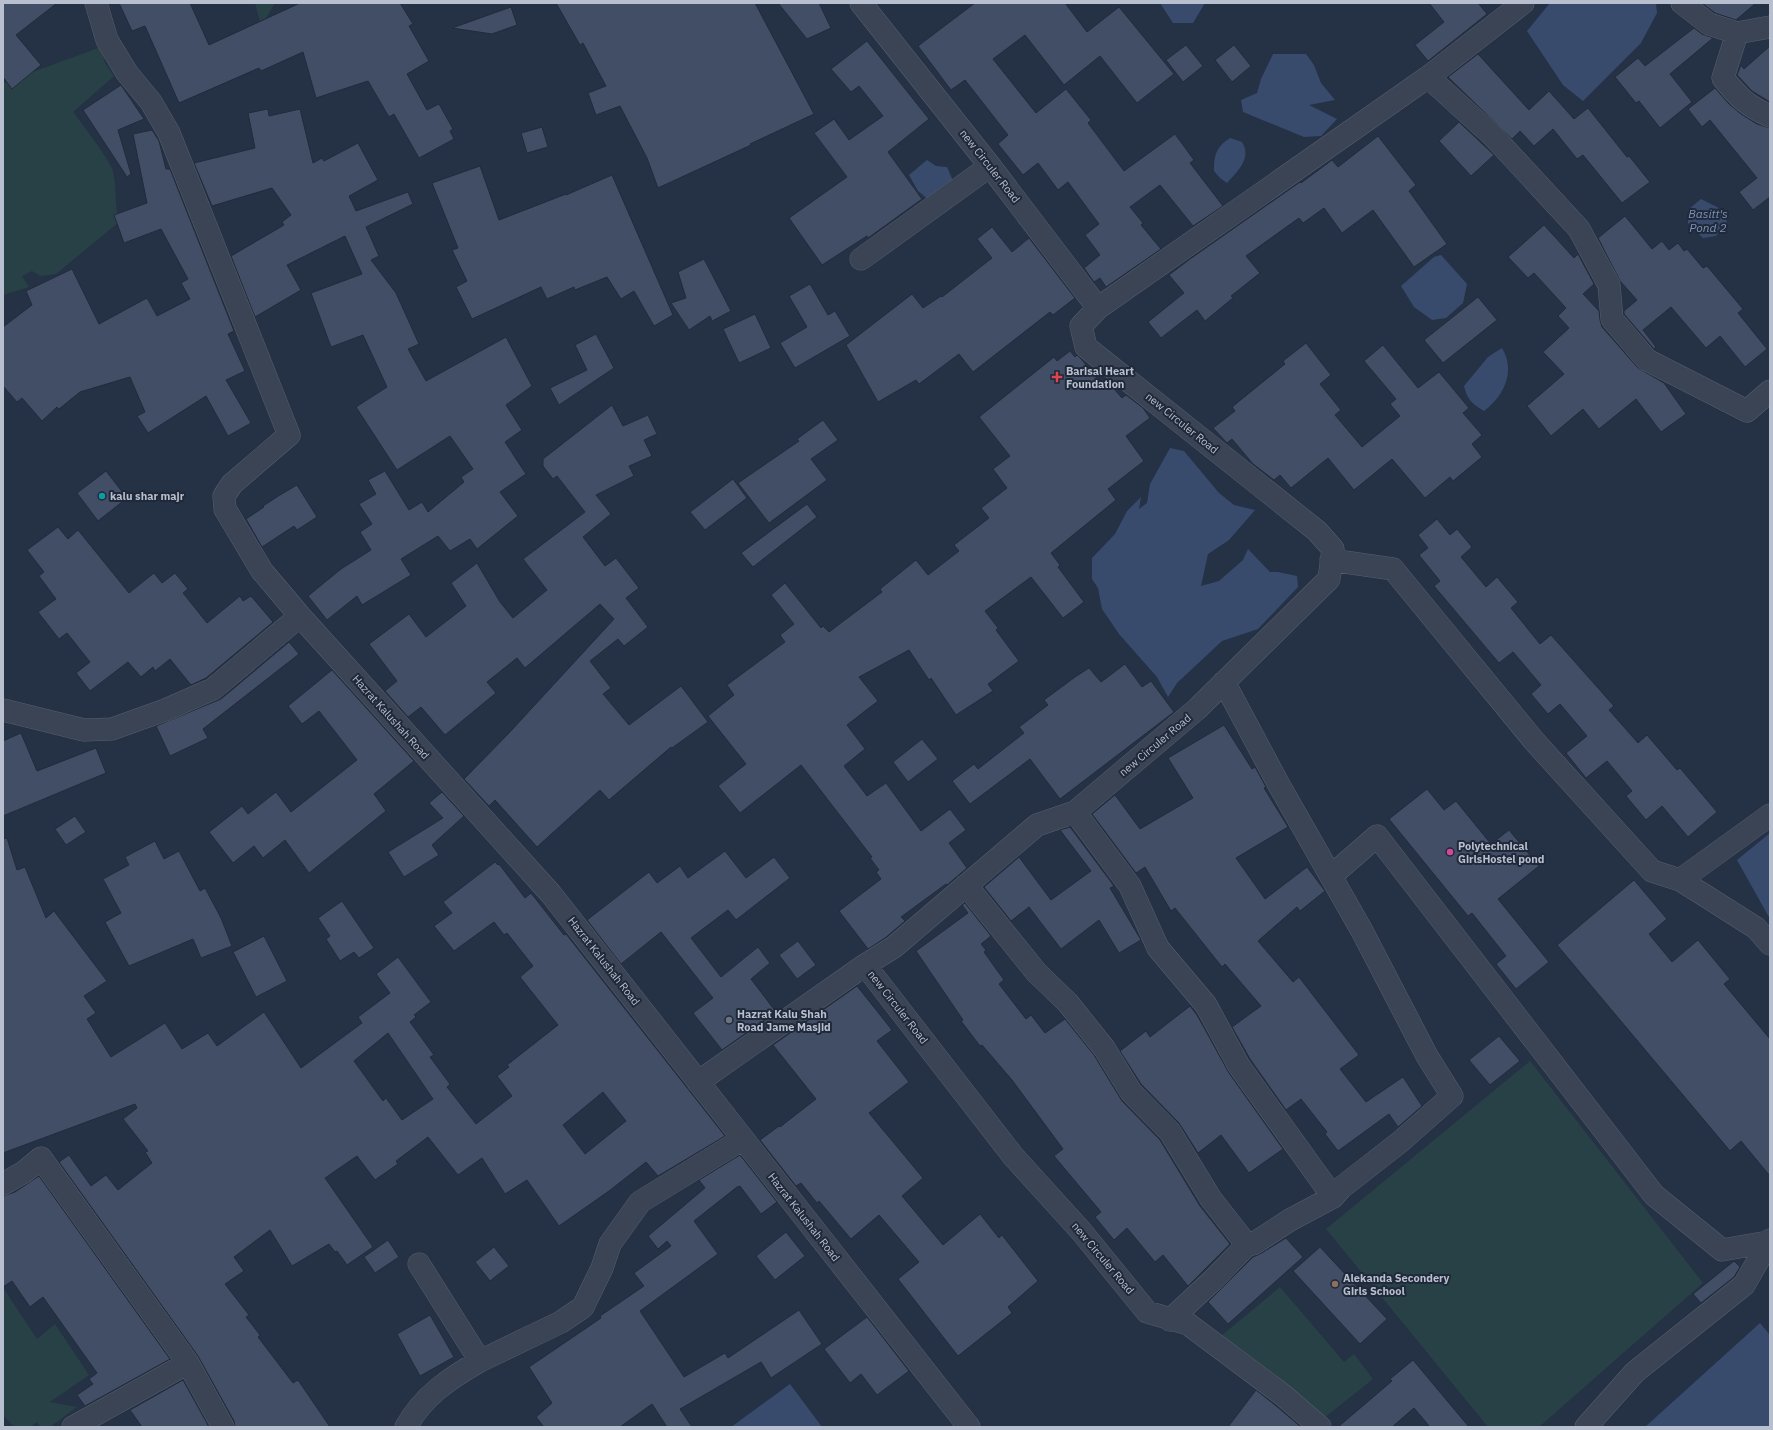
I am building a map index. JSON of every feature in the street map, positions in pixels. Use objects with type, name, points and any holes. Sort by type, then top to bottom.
[{"type":"street","name":"Hazrat Kalushah Road","points":[[96,3],[107,40],[127,73],[151,102],[169,133],[289,435],[232,484],[224,496],[224,509],[262,571],[300,616],[551,894],[969,1427]]},
{"type":"street","name":"new Circuler Road","points":[[861,3],[990,166],[1098,308],[1081,326],[1086,347],[1317,531],[1333,549],[1329,579],[1197,709],[1075,812],[1036,825],[894,947],[866,965],[1013,1156],[1081,1231],[1147,1312],[1170,1320],[1188,1324],[1283,1395],[1320,1427]]},
{"type":"street","points":[[1098,308],[1428,77],[1523,3]]},
{"type":"street","points":[[1682,3],[1709,24],[1737,32],[1770,27]]},
{"type":"street","points":[[1737,32],[1723,78],[1738,98],[1770,116]]},
{"type":"street","points":[[1428,77],[1493,136],[1579,228],[1610,285],[1612,319],[1647,360],[1747,411],[1770,390]]},
{"type":"street","points":[[861,258],[990,166]]},
{"type":"street","points":[[1332,560],[1392,569],[1535,742],[1652,871],[1680,880],[1756,928],[1770,944]]},
{"type":"street","points":[[3,710],[84,730],[112,729],[165,710],[213,689],[300,616]]},
{"type":"street","points":[[1170,1320],[1213,1280],[1247,1245],[1253,1244],[1290,1220],[1333,1196],[1452,1096],[1427,1056],[1362,931],[1279,785],[1224,682]]},
{"type":"street","points":[[1075,812],[1130,886],[1158,948],[1206,1005],[1239,1066],[1333,1196]]},
{"type":"street","points":[[1680,880],[1770,815]]},
{"type":"street","points":[[1331,876],[1377,836],[1654,1195],[1722,1250],[1769,1241]]},
{"type":"street","points":[[966,885],[1036,972],[1068,1003],[1104,1048],[1131,1092],[1170,1132],[1211,1199],[1247,1245]]},
{"type":"street","points":[[698,1082],[866,965]]},
{"type":"street","points":[[406,1427],[412,1415],[435,1390],[452,1376],[561,1322],[583,1307],[602,1268],[610,1244],[640,1202],[743,1139]]},
{"type":"street","points":[[3,1184],[24,1172],[41,1158],[188,1363],[223,1427]]},
{"type":"street","points":[[1586,1427],[1635,1372],[1744,1285],[1769,1241]]},
{"type":"street","points":[[419,1264],[480,1361]]},
{"type":"street","points":[[73,1427],[188,1363]]},
{"type":"green space","points":[[255,3],[275,3],[261,26]]},
{"type":"green space","points":[[101,47],[105,63],[114,76],[73,112],[111,166],[115,184],[119,222],[56,274],[40,276],[32,271],[22,276],[29,287],[3,295],[3,83]]},
{"type":"green space","points":[[1530,1061],[1703,1283],[1539,1427],[1488,1427],[1326,1229]]},
{"type":"green space","points":[[1280,1287],[1344,1362],[1354,1354],[1373,1379],[1319,1422],[1216,1340]]},
{"type":"green space","points":[[4,1289],[37,1339],[55,1324],[89,1375],[50,1402],[77,1407],[50,1427],[40,1427],[37,1422],[30,1427],[14,1427],[3,1415]]},
{"type":"water","points":[[1160,3],[1205,3],[1193,23],[1173,23]]},
{"type":"water","points":[[1550,3],[1656,3],[1657,13],[1641,43],[1583,101],[1563,85],[1527,31]]},
{"type":"water","points":[[1273,54],[1306,54],[1314,65],[1321,83],[1335,100],[1309,105],[1337,119],[1321,136],[1304,137],[1243,112],[1241,100],[1257,93],[1261,79]]},
{"type":"water","points":[[1230,138],[1242,142],[1245,148],[1245,159],[1227,183],[1214,171],[1214,165],[1215,156],[1219,148]]},
{"type":"water","points":[[927,160],[936,166],[947,167],[953,181],[929,200],[918,191],[909,175]]},
{"type":"water","name":"Basitt's Pond 2","points":[[1701,199],[1719,208],[1727,222],[1716,236],[1703,238],[1688,223],[1688,210]]},
{"type":"water","points":[[1441,255],[1467,284],[1463,303],[1446,318],[1432,320],[1414,307],[1401,286],[1434,257]]},
{"type":"water","points":[[1502,348],[1508,365],[1506,382],[1497,398],[1484,411],[1471,401],[1464,386],[1488,357]]},
{"type":"water","points":[[1170,448],[1184,451],[1219,493],[1234,505],[1255,510],[1229,540],[1208,554],[1201,586],[1219,581],[1243,560],[1248,549],[1270,572],[1297,576],[1298,587],[1258,629],[1222,641],[1177,683],[1168,697],[1157,677],[1119,634],[1102,609],[1098,588],[1092,579],[1092,558],[1115,534],[1127,511],[1141,497],[1139,509],[1147,503],[1150,484]]},
{"type":"water","points":[[1770,833],[1770,919],[1737,860]]},
{"type":"water","points":[[1760,1323],[1770,1335],[1770,1427],[1645,1427]]},
{"type":"water","points":[[790,1384],[822,1427],[731,1427]]},
{"type":"building","points":[[3,3],[57,3],[16,35],[41,65],[12,89],[3,77]]},
{"type":"building","points":[[119,3],[190,3],[209,45],[300,3],[400,3],[413,24],[409,26],[429,61],[407,74],[427,110],[439,104],[453,129],[450,131],[454,139],[419,158],[394,114],[389,117],[368,81],[316,98],[303,52],[261,71],[259,68],[179,103],[145,26],[132,31]]},
{"type":"building","points":[[556,3],[755,3],[814,114],[658,188],[647,158],[620,106],[596,115],[588,93],[606,86],[583,43],[580,45]]},
{"type":"building","points":[[778,3],[819,3],[831,28],[807,39]]},
{"type":"building","points":[[975,3],[1065,3],[1087,32],[1119,7],[1174,74],[1137,103],[1100,56],[1064,85],[1025,35],[993,59],[1036,113],[1066,89],[1091,120],[1088,123],[1124,171],[1175,134],[1194,160],[1190,163],[1223,206],[1193,226],[1160,185],[1130,207],[1143,223],[1141,225],[1161,249],[1106,287],[1100,278],[1094,282],[1084,268],[1100,255],[1085,235],[1099,224],[1068,182],[1058,190],[1038,163],[1023,175],[998,144],[1008,135],[965,80],[951,90],[918,46]]},
{"type":"building","points":[[1429,3],[1478,3],[1487,14],[1428,61],[1415,45],[1444,22]]},
{"type":"building","points":[[1702,3],[1756,3],[1736,20],[1715,13]]},
{"type":"building","points":[[511,7],[517,25],[492,34],[452,28]]},
{"type":"building","points":[[1694,28],[1702,34],[1713,38],[1670,74],[1692,102],[1660,128],[1639,101],[1636,103],[1615,77],[1638,58],[1645,66]]},
{"type":"building","points":[[867,41],[929,119],[888,152],[922,199],[868,238],[867,236],[822,265],[789,218],[847,177],[814,133],[834,119],[849,140],[883,116],[859,86],[851,92],[831,69]]},
{"type":"building","points":[[1186,45],[1203,66],[1183,82],[1166,60]]},
{"type":"building","points":[[1234,45],[1251,66],[1232,82],[1215,60]]},
{"type":"building","points":[[1770,46],[1770,102],[1752,91],[1737,75],[1741,65],[1744,69]]},
{"type":"building","points":[[1478,54],[1529,110],[1549,91],[1574,119],[1588,108],[1627,157],[1629,156],[1650,182],[1622,203],[1583,155],[1577,159],[1553,129],[1534,146],[1520,131],[1512,139],[1448,77]]},
{"type":"building","points":[[121,85],[144,119],[118,130],[131,174],[127,177],[83,110]]},
{"type":"building","points":[[1715,88],[1729,104],[1741,114],[1757,124],[1770,128],[1770,197],[1753,210],[1739,192],[1757,178],[1710,120],[1702,127],[1688,109]]},
{"type":"building","points":[[268,109],[269,116],[300,109],[313,163],[322,158],[324,161],[358,143],[378,180],[349,196],[356,211],[408,192],[413,204],[366,227],[379,256],[371,260],[396,293],[419,344],[408,349],[426,381],[506,337],[532,386],[506,405],[522,430],[505,442],[526,474],[500,492],[518,516],[477,549],[470,539],[450,551],[438,536],[401,559],[411,575],[362,605],[357,596],[327,620],[308,596],[341,569],[371,550],[360,532],[372,524],[359,504],[376,494],[368,480],[385,471],[409,510],[422,502],[428,512],[464,482],[461,477],[473,469],[450,436],[397,470],[356,407],[387,387],[363,335],[331,347],[311,293],[362,274],[345,236],[287,265],[301,290],[255,317],[231,256],[284,225],[282,222],[291,215],[272,188],[212,206],[194,163],[255,148],[248,113]]},
{"type":"building","points":[[1459,122],[1494,155],[1471,176],[1439,141]]},
{"type":"building","points":[[542,127],[548,147],[527,153],[521,133]]},
{"type":"building","points":[[152,130],[159,141],[166,169],[170,169],[234,331],[228,334],[245,371],[226,380],[251,423],[228,436],[206,396],[148,433],[137,416],[145,412],[130,377],[80,392],[59,409],[57,407],[42,421],[22,398],[17,402],[3,386],[3,327],[32,305],[26,291],[72,269],[99,324],[147,298],[157,316],[190,299],[181,283],[188,279],[161,229],[124,243],[114,215],[147,203],[133,134]]},
{"type":"building","points":[[1378,136],[1416,185],[1409,191],[1447,244],[1414,267],[1373,210],[1342,233],[1324,208],[1303,223],[1299,218],[1246,256],[1260,273],[1231,296],[1233,298],[1205,321],[1197,310],[1161,338],[1148,322],[1184,293],[1169,275],[1332,160],[1338,167]]},
{"type":"building","points":[[480,166],[499,220],[566,195],[612,175],[673,315],[654,326],[634,291],[621,299],[607,277],[575,290],[574,287],[547,299],[541,287],[472,319],[456,287],[467,281],[452,250],[458,248],[432,183]]},
{"type":"building","points":[[1625,216],[1652,249],[1662,241],[1669,250],[1678,243],[1684,251],[1687,249],[1703,268],[1707,266],[1743,309],[1738,313],[1767,349],[1745,367],[1720,336],[1706,348],[1671,307],[1643,330],[1656,347],[1654,349],[1624,314],[1624,311],[1637,300],[1620,281],[1598,238]]},
{"type":"building","points":[[1544,225],[1574,258],[1578,254],[1594,284],[1583,294],[1599,311],[1602,327],[1638,368],[1664,383],[1686,414],[1661,432],[1636,399],[1599,429],[1583,409],[1551,436],[1527,406],[1564,374],[1543,352],[1569,328],[1558,316],[1566,308],[1534,273],[1528,278],[1508,257]]},
{"type":"building","points":[[992,227],[1012,252],[1029,238],[1075,298],[1053,315],[1050,312],[973,372],[959,354],[919,384],[916,380],[878,402],[846,345],[912,294],[923,308],[941,296],[942,297],[992,258],[977,239]]},
{"type":"building","points":[[704,259],[731,311],[712,321],[710,316],[689,330],[671,303],[686,298],[678,272]]},
{"type":"building","points":[[810,284],[828,315],[835,311],[850,336],[795,368],[780,343],[807,327],[789,296]]},
{"type":"building","points":[[1478,297],[1497,320],[1443,363],[1424,340]]},
{"type":"building","points":[[755,314],[771,348],[739,363],[723,329]]},
{"type":"building","points":[[596,334],[614,368],[559,405],[550,388],[587,370],[575,345]]},
{"type":"building","points":[[1306,343],[1331,375],[1320,384],[1341,410],[1335,415],[1362,447],[1400,416],[1390,404],[1396,399],[1364,361],[1383,345],[1418,388],[1439,372],[1469,408],[1463,413],[1482,435],[1472,444],[1482,457],[1453,481],[1450,477],[1425,498],[1392,459],[1354,490],[1328,458],[1291,488],[1280,475],[1274,480],[1253,464],[1232,439],[1227,443],[1213,428],[1235,411],[1232,407],[1285,364],[1283,361]]},
{"type":"building","points":[[1070,351],[1075,357],[1077,355],[1082,360],[1104,387],[1108,382],[1122,398],[1126,395],[1143,408],[1150,418],[1126,436],[1144,461],[1108,489],[1116,500],[1051,553],[1060,565],[1058,567],[1084,602],[1063,618],[1031,577],[985,611],[998,628],[996,630],[1019,661],[988,684],[993,691],[956,715],[931,678],[929,680],[909,650],[859,677],[878,701],[847,725],[865,749],[844,766],[867,796],[886,783],[921,831],[950,809],[966,830],[949,843],[967,868],[947,885],[946,884],[901,917],[905,921],[885,938],[868,949],[839,911],[881,879],[876,872],[879,870],[870,858],[872,857],[801,765],[740,813],[718,786],[746,764],[708,716],[734,695],[727,685],[785,642],[780,635],[794,624],[771,595],[785,583],[821,628],[823,626],[829,632],[882,592],[880,589],[916,560],[928,575],[959,551],[954,545],[989,518],[981,508],[1007,488],[993,469],[1010,456],[979,417],[1054,357],[1057,361]]},
{"type":"building","points":[[612,405],[623,426],[648,415],[657,434],[644,440],[652,456],[629,466],[634,476],[596,495],[611,514],[583,537],[605,566],[616,558],[639,588],[626,598],[648,627],[624,646],[618,639],[590,661],[611,688],[603,694],[629,725],[681,686],[708,722],[672,748],[671,747],[609,800],[600,790],[537,847],[495,800],[489,806],[464,779],[509,733],[614,619],[600,604],[525,668],[517,658],[487,682],[496,693],[445,735],[421,707],[408,717],[385,691],[397,681],[369,644],[409,614],[426,637],[466,606],[451,583],[477,563],[500,602],[513,618],[547,590],[523,559],[585,512],[557,476],[553,479],[543,466],[543,459]]},
{"type":"building","points":[[823,420],[838,440],[811,459],[827,480],[769,523],[738,483],[799,441],[797,439]]},
{"type":"building","name":"kalu shar majr","points":[[106,471],[127,498],[98,521],[77,493]]},
{"type":"building","points":[[733,479],[747,498],[705,530],[690,512]]},
{"type":"building","points":[[297,485],[317,517],[297,530],[294,526],[262,547],[246,519],[264,507],[263,506]]},
{"type":"building","points":[[807,504],[817,517],[753,567],[741,553]]},
{"type":"building","points":[[1437,519],[1450,535],[1457,529],[1472,547],[1461,557],[1486,587],[1497,577],[1518,602],[1511,608],[1540,644],[1551,635],[1614,706],[1609,710],[1638,743],[1647,735],[1677,770],[1680,768],[1717,812],[1688,837],[1662,806],[1646,820],[1626,796],[1632,791],[1607,761],[1586,778],[1566,753],[1587,736],[1560,704],[1548,714],[1531,694],[1541,685],[1513,652],[1499,663],[1434,586],[1440,581],[1419,555],[1428,548],[1418,535]]},
{"type":"building","points":[[58,527],[68,539],[78,530],[129,593],[154,573],[162,583],[175,573],[188,589],[183,593],[207,623],[240,596],[243,601],[251,596],[273,622],[206,678],[191,685],[170,659],[155,671],[153,667],[141,677],[128,662],[90,691],[76,673],[90,662],[67,633],[59,639],[38,612],[56,599],[39,576],[44,572],[27,550]]},
{"type":"building","points":[[289,642],[299,654],[203,729],[208,738],[170,756],[156,726],[221,699]]},
{"type":"building","points":[[1125,664],[1142,687],[1151,681],[1174,712],[1060,799],[1030,759],[970,804],[952,781],[974,764],[978,769],[1024,733],[1019,727],[1048,705],[1044,700],[1075,677],[1089,668],[1101,682]]},
{"type":"building","points":[[332,670],[414,761],[374,794],[386,811],[309,873],[285,840],[263,858],[254,846],[233,863],[209,832],[242,806],[248,814],[276,792],[291,812],[357,760],[319,711],[302,724],[288,706]]},
{"type":"building","points":[[1224,725],[1252,769],[1255,767],[1266,787],[1264,788],[1288,827],[1236,858],[1265,899],[1307,867],[1325,891],[1300,911],[1297,907],[1258,941],[1293,982],[1299,977],[1359,1055],[1340,1069],[1366,1102],[1403,1077],[1422,1106],[1398,1127],[1389,1114],[1338,1151],[1325,1134],[1327,1132],[1301,1099],[1286,1110],[1250,1059],[1232,1027],[1261,1006],[1225,964],[1222,967],[1175,908],[1171,911],[1145,867],[1136,873],[1092,814],[1115,795],[1140,829],[1193,798],[1168,758]]},
{"type":"building","points":[[21,733],[37,771],[96,748],[106,773],[3,816],[3,741]]},
{"type":"building","points":[[922,739],[938,759],[908,782],[893,762]]},
{"type":"building","points":[[1427,789],[1444,810],[1456,801],[1491,844],[1509,830],[1539,866],[1498,899],[1549,962],[1516,989],[1496,964],[1506,956],[1472,913],[1468,916],[1389,819]]},
{"type":"building","points":[[442,792],[464,816],[432,845],[439,855],[404,877],[388,852],[443,818],[429,803]]},
{"type":"building","points":[[75,816],[86,832],[66,845],[55,829]]},
{"type":"building","points":[[1070,827],[1114,886],[1110,888],[1141,940],[1119,953],[1099,920],[1061,949],[1029,907],[1011,921],[984,887],[1019,857],[1051,900],[1091,871],[1060,830]]},
{"type":"building","points":[[7,838],[17,870],[25,867],[46,918],[54,911],[107,981],[84,996],[96,1013],[87,1019],[111,1057],[165,1023],[182,1049],[208,1033],[217,1046],[264,1012],[301,1068],[362,1023],[358,1017],[390,993],[376,974],[398,957],[431,1002],[414,1015],[416,1017],[410,1022],[434,1055],[430,1057],[450,1084],[447,1087],[476,1124],[512,1096],[497,1076],[509,1067],[507,1065],[558,1025],[520,977],[533,966],[507,933],[504,935],[494,922],[454,951],[434,926],[452,913],[443,902],[495,862],[498,865],[499,864],[525,898],[531,893],[564,935],[566,934],[725,1136],[658,1176],[646,1162],[609,1191],[559,1226],[527,1180],[505,1194],[482,1158],[458,1175],[428,1137],[396,1161],[398,1164],[375,1180],[357,1156],[325,1178],[373,1247],[347,1265],[337,1251],[335,1252],[329,1244],[292,1266],[270,1230],[234,1257],[244,1271],[225,1284],[249,1315],[246,1317],[260,1335],[258,1337],[293,1383],[298,1380],[330,1427],[235,1427],[234,1421],[198,1356],[59,1162],[69,1155],[91,1186],[106,1175],[118,1190],[152,1163],[145,1152],[148,1151],[123,1119],[137,1108],[135,1104],[3,1153],[3,839]],"holes":[[[388,1033],[433,1099],[402,1120],[386,1098],[383,1101],[354,1061]],[[603,1092],[626,1121],[585,1154],[563,1125]]]},
{"type":"building","points":[[155,841],[164,859],[179,851],[200,891],[205,888],[221,918],[232,946],[201,958],[193,939],[129,966],[105,922],[121,913],[103,879],[129,865],[125,857]]},
{"type":"building","points":[[725,851],[746,878],[774,857],[790,878],[736,920],[728,910],[691,938],[721,977],[758,947],[770,963],[751,979],[776,1012],[722,1050],[693,1013],[713,998],[661,932],[621,964],[587,920],[649,872],[657,883],[680,866],[688,878]]},
{"type":"building","points":[[1634,880],[1667,919],[1649,934],[1672,962],[1698,940],[1730,979],[1724,984],[1770,1039],[1770,1176],[1741,1141],[1730,1151],[1557,945]]},
{"type":"building","points":[[342,901],[374,948],[359,958],[354,952],[340,961],[326,939],[330,936],[318,918]]},
{"type":"building","points":[[965,903],[991,936],[981,944],[986,950],[984,952],[1004,980],[999,984],[1026,1019],[1031,1015],[1045,1033],[1065,1019],[1094,1055],[1122,1101],[1160,1140],[1200,1206],[1230,1244],[1188,1286],[1163,1255],[1155,1262],[1127,1228],[1114,1240],[1095,1217],[1101,1212],[1054,1156],[1063,1149],[1012,1080],[982,1045],[980,1046],[961,1021],[963,1020],[916,951],[968,913],[962,905]]},
{"type":"building","points":[[264,936],[287,981],[256,997],[233,952]]},
{"type":"building","points":[[798,941],[816,965],[797,979],[779,955]]},
{"type":"building","points":[[857,986],[892,1030],[877,1041],[909,1082],[869,1113],[923,1178],[902,1196],[943,1245],[980,1214],[999,1238],[1002,1235],[1038,1281],[1008,1307],[1012,1313],[958,1356],[898,1279],[919,1262],[879,1215],[851,1239],[819,1201],[817,1203],[801,1183],[796,1186],[760,1140],[779,1126],[780,1127],[816,1099],[773,1045]]},
{"type":"building","points":[[1190,1006],[1197,1015],[1229,1073],[1283,1149],[1249,1173],[1221,1135],[1198,1153],[1179,1123],[1141,1084],[1120,1051],[1146,1031],[1150,1037]]},
{"type":"building","points":[[1499,1036],[1520,1061],[1490,1085],[1469,1060]]},
{"type":"building","points":[[740,1155],[777,1202],[761,1214],[740,1186],[694,1221],[718,1254],[640,1311],[684,1377],[725,1353],[728,1358],[799,1310],[822,1344],[771,1378],[761,1362],[680,1409],[692,1427],[667,1427],[652,1404],[620,1427],[544,1427],[536,1417],[552,1403],[529,1367],[601,1318],[600,1316],[644,1286],[634,1273],[671,1246],[667,1241],[658,1249],[648,1236],[705,1188],[699,1180]]},
{"type":"building","points":[[39,1176],[170,1359],[85,1406],[77,1395],[93,1384],[89,1379],[97,1373],[43,1297],[30,1307],[12,1281],[3,1287],[3,1196],[15,1192]]},
{"type":"building","points":[[786,1232],[805,1256],[775,1280],[756,1256]]},
{"type":"building","points":[[1286,1238],[1303,1257],[1228,1324],[1208,1302],[1253,1257]]},
{"type":"building","points":[[388,1240],[399,1257],[375,1273],[364,1257]]},
{"type":"building","points":[[494,1247],[509,1266],[490,1281],[475,1262]]},
{"type":"building","points":[[1320,1247],[1387,1319],[1360,1344],[1293,1271]]},
{"type":"building","points":[[1734,1261],[1740,1267],[1734,1277],[1701,1303],[1693,1294]]},
{"type":"building","points":[[430,1315],[454,1357],[420,1376],[397,1334]]},
{"type":"building","points":[[867,1317],[909,1371],[877,1395],[861,1374],[850,1383],[824,1349]]},
{"type":"building","points":[[1413,1360],[1469,1427],[1430,1427],[1414,1408],[1392,1427],[1338,1427],[1392,1381],[1390,1379]]},
{"type":"building","points":[[183,1380],[209,1427],[142,1427],[130,1410]]},
{"type":"building","points":[[1256,1390],[1275,1405],[1301,1427],[1228,1427]]},
{"type":"place","name":"Barisal Heart Foundation","points":[[1057,377]]},
{"type":"place","name":"kalu shar majr","points":[[102,496]]},
{"type":"place","name":"Polytechnical GirlsHostel pond","points":[[1450,852]]},
{"type":"place","name":"Hazrat Kalu Shah Road Jame Masjid","points":[[729,1020]]},
{"type":"place","name":"Alekanda Secondery Girls School","points":[[1335,1284]]}]
